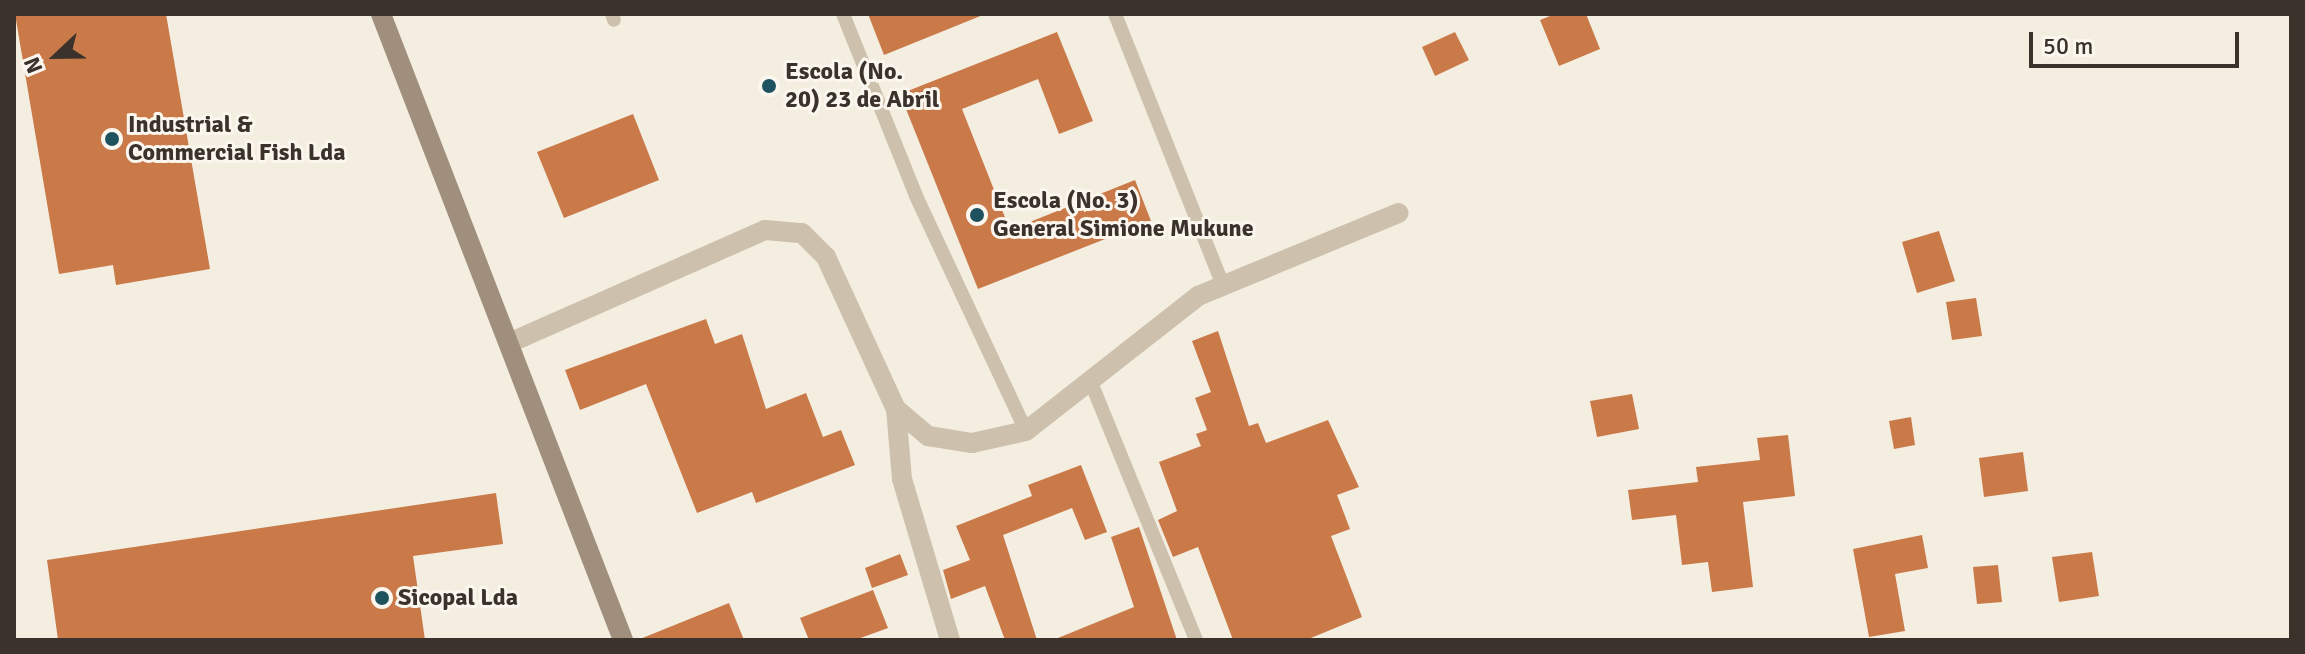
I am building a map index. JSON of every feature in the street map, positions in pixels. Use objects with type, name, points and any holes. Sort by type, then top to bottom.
[{"type":"street","points":[[381,14],[623,640]]},
{"type":"street","points":[[896,409],[928,436],[972,443],[1026,431],[1092,385],[1198,296],[1398,213]]},
{"type":"street","points":[[509,343],[765,230],[802,233],[826,257],[896,409],[902,479],[950,640]]},
{"type":"lane","points":[[843,14],[916,196],[1026,431]]},
{"type":"lane","points":[[1115,14],[1223,286]]},
{"type":"lane","points":[[1092,385],[1196,640]]},
{"type":"building","name":"Industrial & Commercial Fish Lda","points":[[15,14],[166,14],[210,269],[116,285],[113,265],[59,274]]},
{"type":"building","points":[[868,14],[982,14],[983,15],[884,55]]},
{"type":"building","points":[[1555,14],[1586,14],[1600,49],[1559,66],[1540,20]]},
{"type":"building","points":[[1057,32],[1093,121],[1059,134],[1038,79],[962,109],[1010,230],[1135,180],[1151,221],[978,289],[900,94]]},
{"type":"building","points":[[1455,32],[1469,60],[1435,76],[1422,47]]},
{"type":"building","points":[[633,114],[659,180],[564,218],[537,152]]},
{"type":"building","points":[[1939,231],[1955,281],[1917,293],[1902,242]]},
{"type":"building","points":[[1976,298],[1982,336],[1952,340],[1946,302]]},
{"type":"building","points":[[706,319],[715,344],[742,334],[766,409],[806,393],[823,437],[841,430],[855,465],[756,503],[752,492],[697,513],[646,384],[580,410],[565,370]]},
{"type":"building","points":[[1218,331],[1249,426],[1258,423],[1266,443],[1328,420],[1359,487],[1337,495],[1350,529],[1331,536],[1362,617],[1306,640],[1233,640],[1198,547],[1173,557],[1158,520],[1177,511],[1159,462],[1201,446],[1196,434],[1207,430],[1195,398],[1211,392],[1192,341]]},
{"type":"building","points":[[1632,394],[1639,429],[1597,437],[1590,401]]},
{"type":"building","points":[[1911,417],[1915,445],[1894,449],[1889,421]]},
{"type":"building","points":[[1788,435],[1795,496],[1743,502],[1753,587],[1712,592],[1708,562],[1682,565],[1676,515],[1632,520],[1628,490],[1698,482],[1696,467],[1760,460],[1757,438]]},
{"type":"building","points":[[2023,452],[2028,491],[1984,497],[1979,458]]},
{"type":"building","points":[[1081,465],[1107,532],[1085,540],[1072,508],[1003,535],[1037,640],[1005,640],[985,586],[951,599],[943,570],[970,560],[956,526],[1032,496],[1028,485]]},
{"type":"building","points":[[496,493],[503,544],[413,556],[425,640],[58,640],[47,560]]},
{"type":"building","points":[[1139,527],[1177,640],[1053,640],[1134,607],[1111,537]]},
{"type":"building","points":[[1922,535],[1928,568],[1895,574],[1905,631],[1869,637],[1853,549]]},
{"type":"building","points":[[2092,552],[2099,596],[2059,602],[2052,557]]},
{"type":"building","points":[[900,554],[908,575],[872,588],[865,568]]},
{"type":"building","points":[[1998,565],[2002,602],[1977,604],[1973,567]]},
{"type":"building","points":[[873,590],[888,628],[855,640],[809,640],[800,618]]},
{"type":"building","points":[[729,603],[744,640],[640,639]]},
{"type":"place","name":"Escola (No. 20) 23 de Abril","points":[[769,86]]},
{"type":"place","name":"Industrial & Commercial Fish Lda","points":[[112,139]]},
{"type":"place","name":"Escola (No. 3) General Simione Mukune","points":[[977,215]]},
{"type":"place","name":"Sicopal Lda","points":[[382,598]]}]
